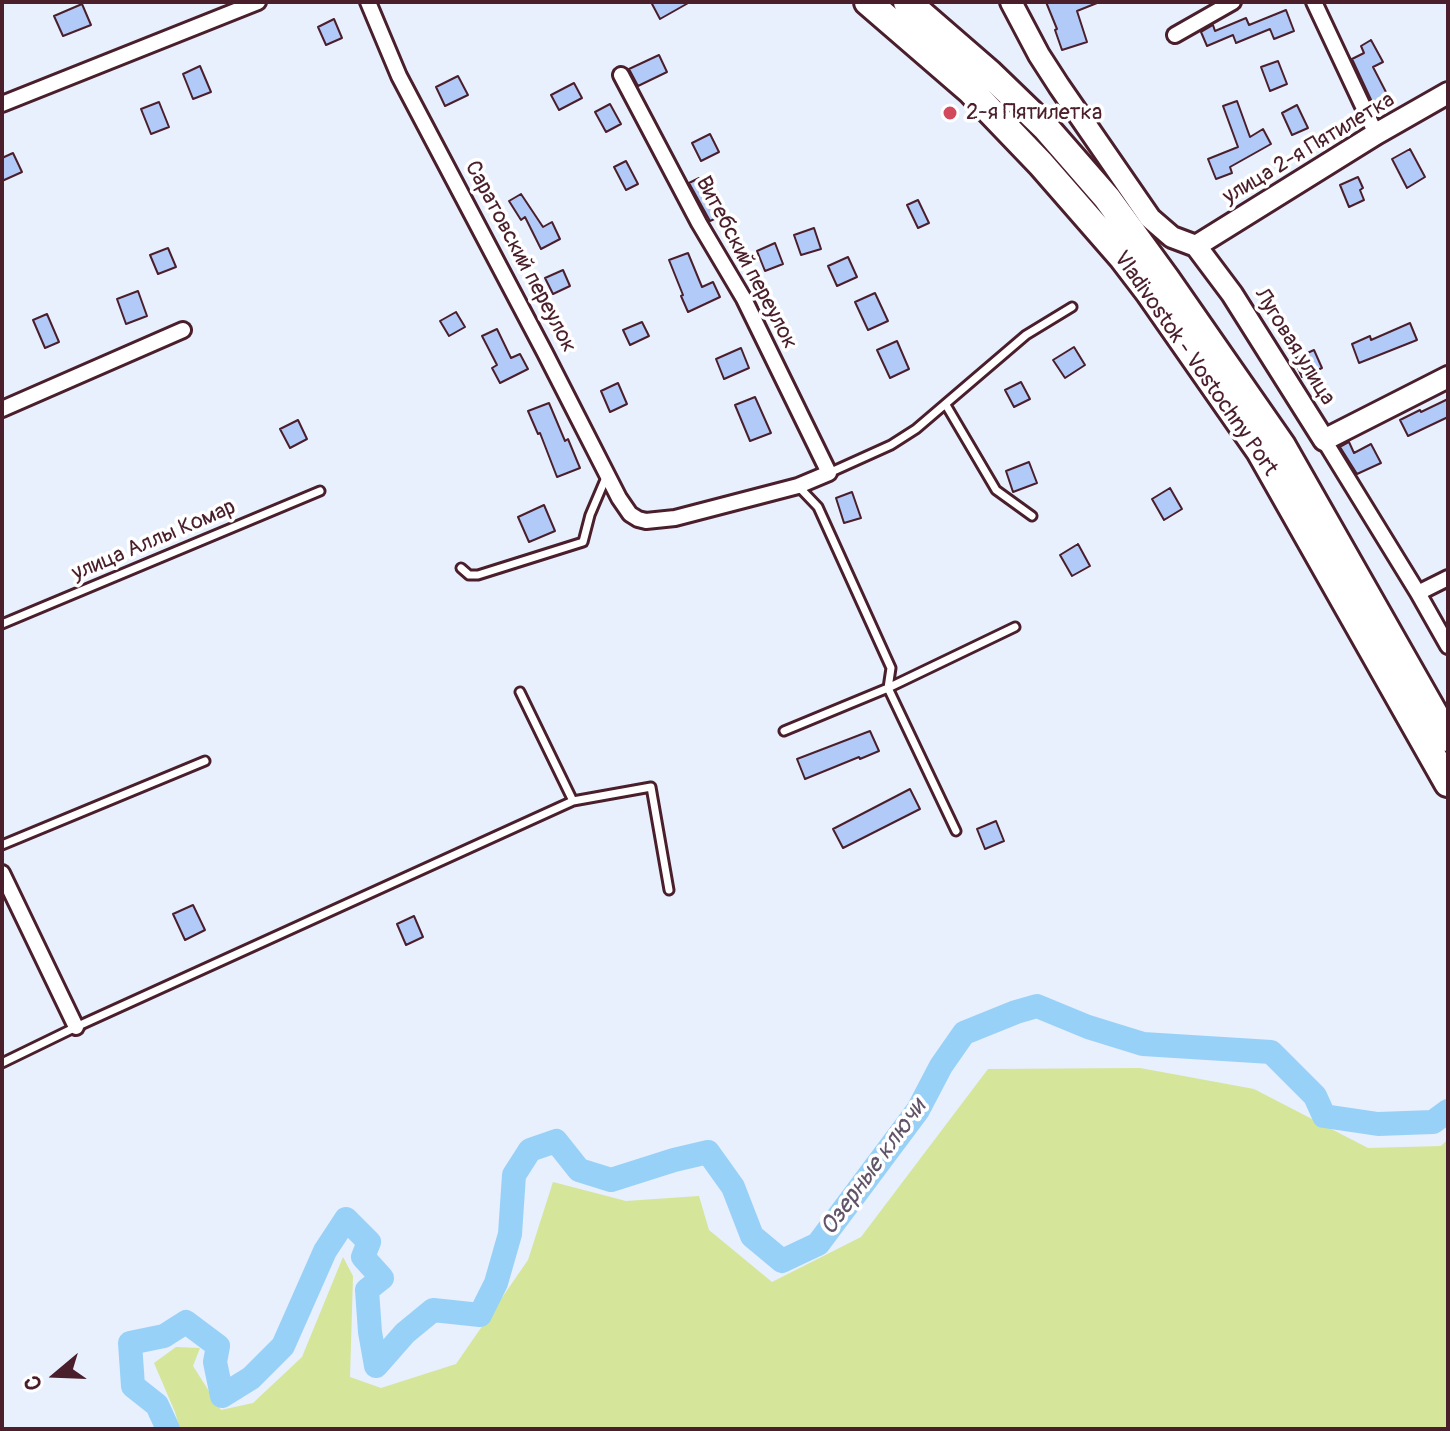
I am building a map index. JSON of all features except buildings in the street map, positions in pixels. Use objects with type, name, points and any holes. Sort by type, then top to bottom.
[{"type":"highway","name":"Vladivostok - Vostochny Port","points":[[868,2],[971,91],[1041,164],[1149,292],[1260,451],[1448,783]]},
{"type":"highway","name":"Vladivostok - Vostochny Port","points":[[907,2],[931,13],[1046,128],[1107,198],[1282,446],[1448,738]]},
{"type":"main road","points":[[1011,2],[1052,76],[1150,218],[1172,237],[1196,246]]},
{"type":"main road","name":"улица 2-я Пятилетка","points":[[1196,246],[1448,93]]},
{"type":"main road","name":"Луговая улица","points":[[1196,246],[1232,294],[1324,440],[1448,377]]},
{"type":"street","points":[[2,104],[258,2]]},
{"type":"street","name":"Саратовский переулок","points":[[368,2],[399,76],[623,507],[638,519],[646,521],[675,518],[798,486]]},
{"type":"street","points":[[1175,35],[1233,2]]},
{"type":"street","points":[[1314,2],[1376,134]]},
{"type":"street","name":"Витебский переулок","points":[[621,75],[699,223],[744,299],[829,473]]},
{"type":"street","points":[[2,409],[183,330]]},
{"type":"street","points":[[1324,440],[1448,646]]},
{"type":"street","points":[[798,486],[829,473]]},
{"type":"street","points":[[1418,593],[1448,578]]},
{"type":"street","points":[[2,873],[76,1027]]},
{"type":"lane","points":[[829,473],[891,445],[916,429],[1026,335],[1072,307]]},
{"type":"lane","points":[[946,405],[996,490],[1032,516]]},
{"type":"lane","points":[[461,568],[469,575],[478,575],[583,542],[590,515],[608,475]]},
{"type":"lane","points":[[798,486],[818,507],[891,668],[888,688],[956,831]]},
{"type":"lane","name":"улица Аллы Комар","points":[[2,624],[320,491]]},
{"type":"lane","points":[[784,731],[888,688],[1015,627]]},
{"type":"lane","points":[[520,692],[573,801]]},
{"type":"lane","points":[[2,845],[205,761]]},
{"type":"lane","points":[[2,1063],[573,801],[651,787],[669,890]]},
{"type":"green space","points":[[1140,1068],[1254,1089],[1368,1148],[1441,1146],[1448,1139],[1448,1429],[180,1429],[154,1363],[176,1347],[200,1348],[193,1366],[221,1410],[253,1403],[302,1357],[343,1257],[353,1276],[350,1377],[381,1388],[456,1364],[528,1260],[553,1182],[626,1201],[699,1196],[709,1230],[772,1282],[861,1237],[988,1069]]},
{"type":"waterway","name":"Озерные ключи","points":[[168,1429],[157,1405],[133,1386],[130,1343],[164,1336],[186,1322],[218,1346],[215,1362],[222,1396],[251,1378],[283,1346],[325,1251],[346,1219],[369,1242],[363,1257],[382,1278],[367,1290],[376,1366],[405,1333],[433,1310],[480,1315],[496,1283],[510,1234],[514,1175],[530,1150],[556,1141],[579,1170],[611,1180],[708,1152],[733,1187],[752,1236],[782,1261],[818,1244],[918,1110],[941,1066],[964,1033],[1037,1006],[1088,1027],[1143,1044],[1271,1052],[1315,1096],[1324,1116],[1378,1124],[1433,1122],[1448,1111]]},
{"type":"place","name":"2-я Пятилетка","points":[[950,113]]}]
